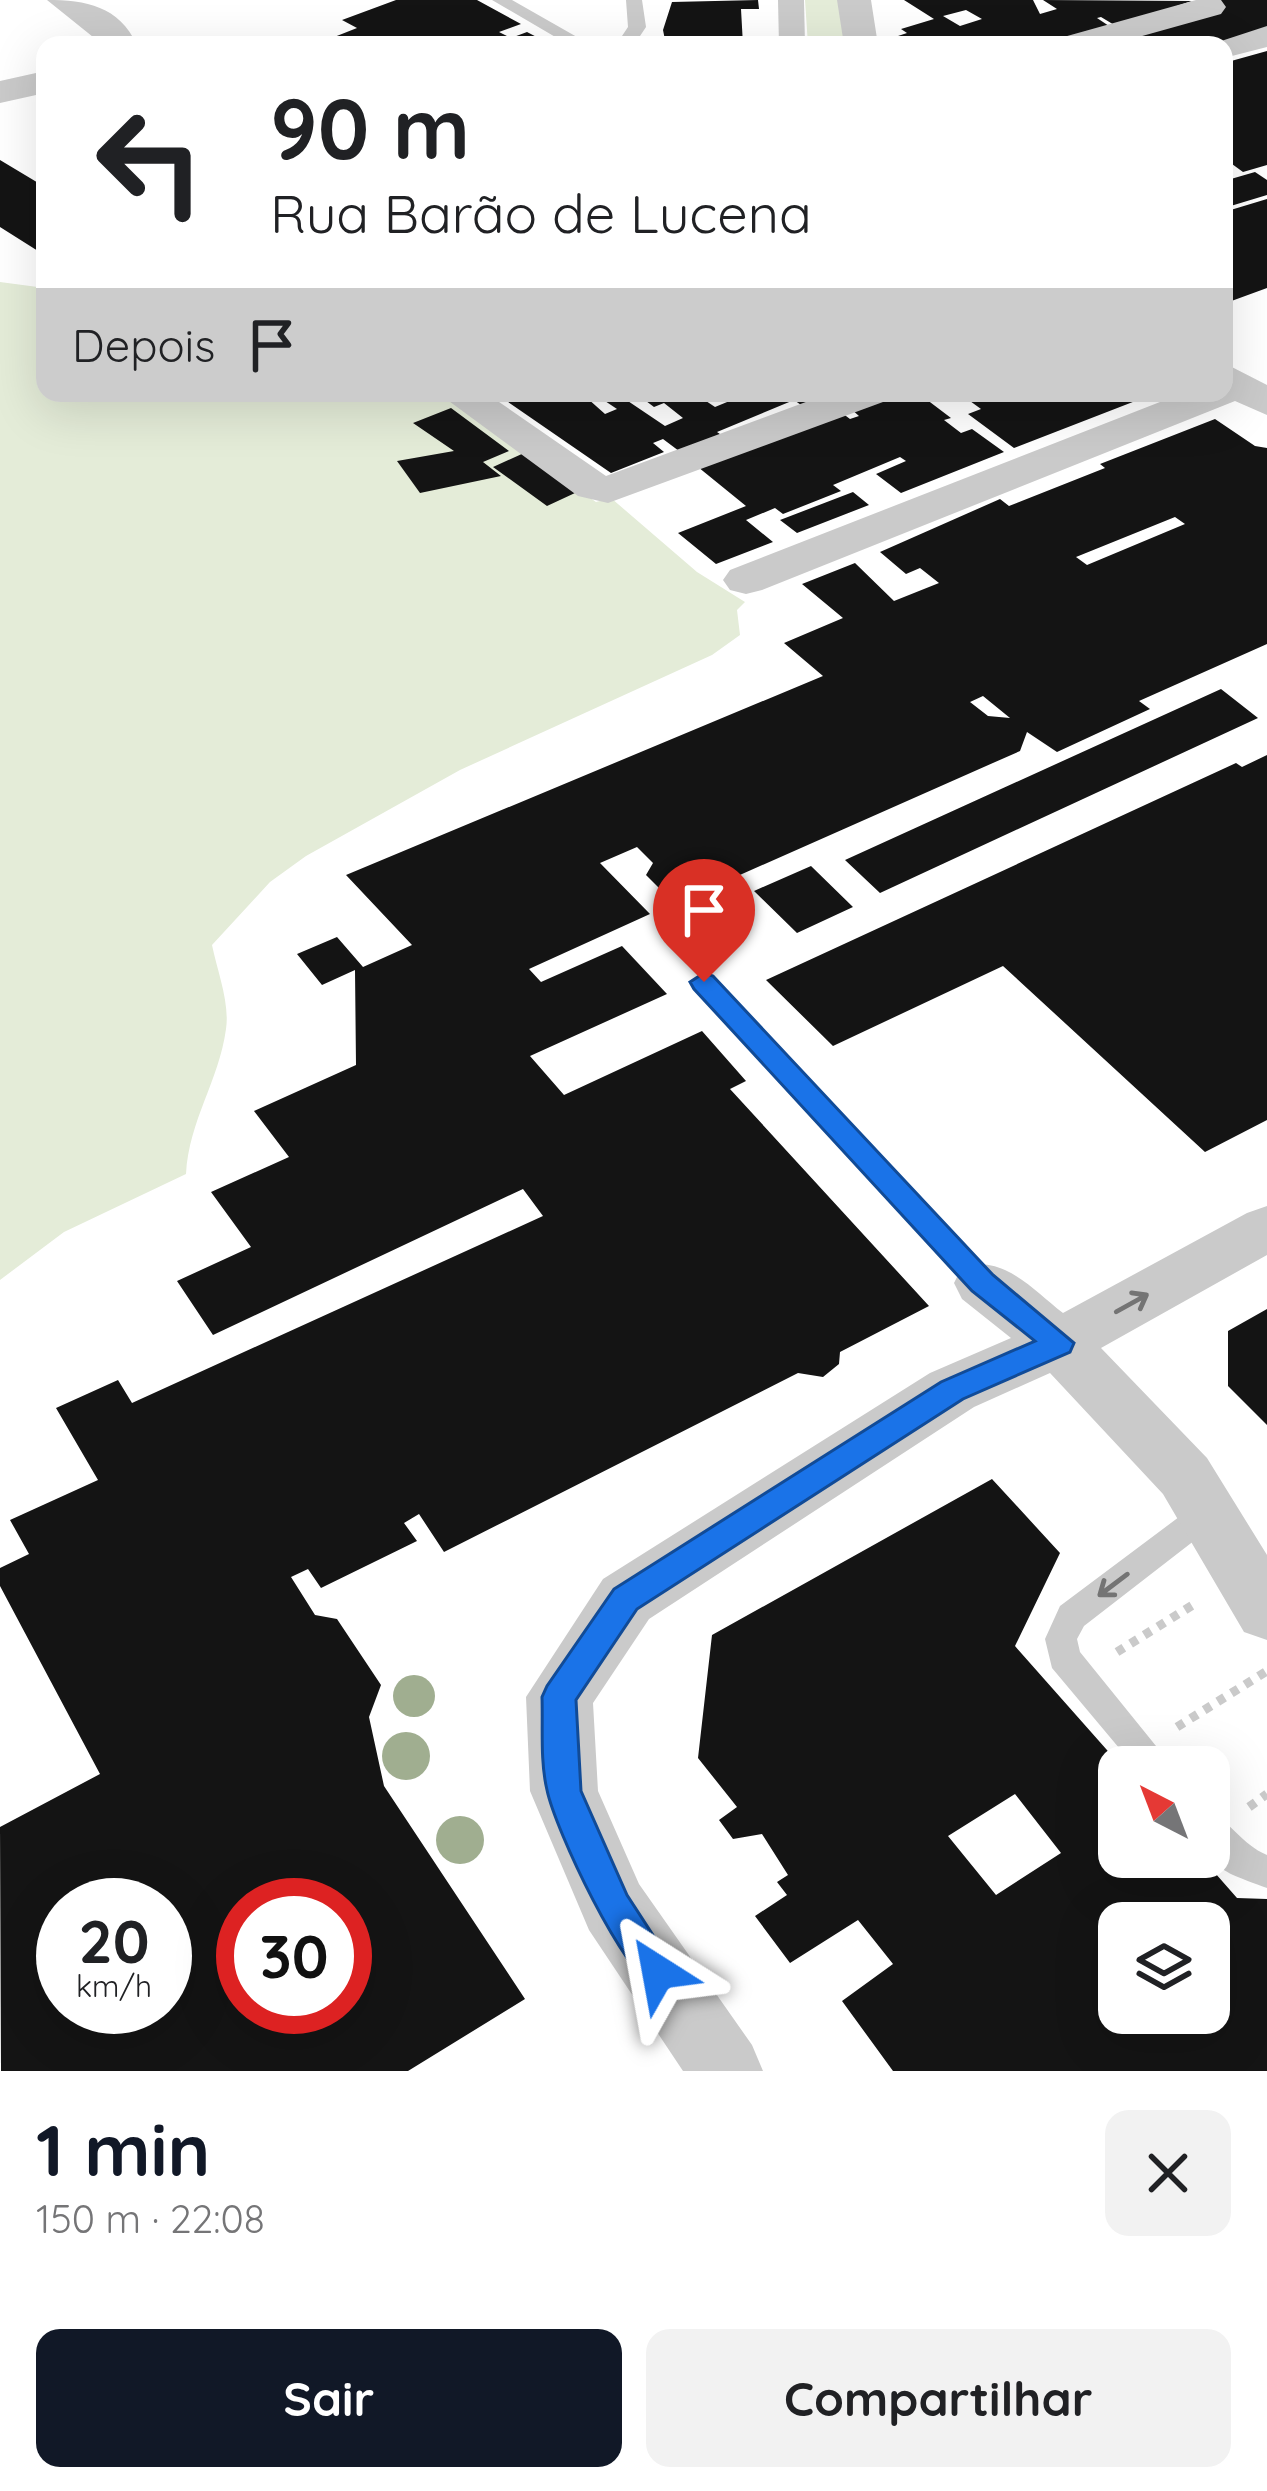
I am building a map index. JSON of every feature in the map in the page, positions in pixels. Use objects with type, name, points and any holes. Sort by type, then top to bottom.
[{"type":"street","points":[[64,0],[117,36]]},
{"type":"street","points":[[791,0],[792,36]]},
{"type":"street","points":[[854,0],[860,36]]},
{"type":"street","points":[[1104,36],[1209,7]]},
{"type":"street","points":[[1233,45],[1267,36]]},
{"type":"street","points":[[0,92],[36,84]]},
{"type":"street","points":[[472,402],[593,488],[608,490],[844,402]]},
{"type":"street","points":[[746,580],[1202,402]]},
{"type":"street","points":[[726,2071],[614,1906],[564,1791],[559,1697],[626,1599],[952,1390],[1059,1343],[1267,1228]]},
{"type":"street","points":[[983,1283],[1059,1343],[1185,1476],[1255,1593]]},
{"type":"lane","points":[[500,0],[566,36]]},
{"type":"lane","points":[[631,36],[637,26],[634,0]]},
{"type":"lane","points":[[704,982],[983,1283]]},
{"type":"lane","points":[[1138,1746],[1064,1658],[1061,1639],[1072,1616],[1206,1514]]},
{"type":"lane","points":[[1230,1855],[1267,1872]]},
{"type":"path","points":[[1108,1658],[1255,1593]]},
{"type":"path","points":[[1176,1728],[1267,1671]]},
{"type":"path","points":[[1252,1805],[1267,1795]]},
{"type":"green space","points":[[805,0],[838,0],[844,36],[807,36]]},
{"type":"green space","points":[[0,282],[36,287],[36,402],[455,402],[596,502],[611,498],[697,572],[745,602],[737,610],[740,635],[712,655],[460,770],[306,856],[270,882],[212,945],[225,998],[226,1029],[186,1174],[64,1232],[0,1280]]},
{"type":"building","points":[[396,0],[477,0],[521,24],[499,32],[507,36],[337,36],[357,28],[342,20]]},
{"type":"building","points":[[758,0],[759,9],[741,9],[742,36],[664,36],[672,2]]},
{"type":"building","points":[[904,0],[1033,0],[1040,14],[1057,9],[1043,0],[1192,1],[1116,26],[1097,18],[1109,26],[1084,36],[898,36],[907,33],[901,29],[934,19]],"holes":[[[966,10],[982,19],[960,26],[943,16]]]},
{"type":"building","points":[[1209,0],[1267,0],[1267,32],[1233,41],[1233,36],[1132,36]]},
{"type":"building","points":[[1267,51],[1267,165],[1243,172],[1233,165],[1233,60]]},
{"type":"building","points":[[0,160],[36,182],[36,250],[0,227]]},
{"type":"building","points":[[1255,172],[1267,180],[1267,195],[1233,205],[1233,178]]},
{"type":"building","points":[[1267,199],[1267,288],[1233,300],[1233,209]]},
{"type":"building","points":[[508,402],[592,402],[605,414],[617,409],[606,402],[629,402],[665,426],[683,418],[664,403],[654,407],[647,402],[708,402],[715,407],[727,402],[789,402],[717,432],[727,439],[687,457],[663,439],[653,443],[664,452],[611,473]]},
{"type":"building","points":[[869,402],[930,402],[961,433],[972,429],[1004,452],[901,493],[876,474],[906,461],[900,457],[833,485],[841,491],[783,514],[775,508],[746,520],[773,542],[716,564],[678,533],[746,506],[698,467],[842,413],[850,419],[859,416],[851,409]]},
{"type":"building","points":[[971,402],[1133,402],[1014,448],[968,414],[981,409]]},
{"type":"building","points":[[451,408],[509,451],[483,462],[501,476],[420,493],[397,461],[454,451],[413,423]]},
{"type":"building","points":[[1215,419],[1255,446],[1267,448],[1267,644],[1139,701],[1150,709],[1057,752],[1027,732],[1020,751],[697,894],[665,894],[646,875],[653,863],[637,847],[600,863],[650,914],[529,969],[541,982],[622,946],[667,994],[530,1056],[564,1095],[702,1031],[746,1081],[730,1089],[929,1306],[840,1352],[839,1364],[823,1377],[798,1373],[444,1552],[419,1514],[404,1523],[417,1541],[321,1588],[308,1569],[291,1577],[315,1615],[337,1619],[381,1685],[369,1717],[384,1786],[525,1999],[408,2071],[1,2071],[0,1827],[100,1774],[0,1586],[0,1568],[29,1554],[10,1520],[98,1480],[56,1408],[118,1380],[132,1403],[543,1216],[523,1189],[213,1335],[177,1281],[251,1247],[211,1192],[289,1157],[254,1111],[356,1065],[355,970],[322,985],[297,954],[337,937],[363,967],[412,945],[346,875],[823,676],[784,643],[843,618],[802,584],[855,563],[894,601],[939,583],[920,568],[906,574],[880,552],[1000,499],[1009,506],[1105,468],[1100,464]],"holes":[[[1175,517],[1185,524],[1087,565],[1076,557]],[[983,696],[1010,718],[988,716],[970,702]]]},
{"type":"building","points":[[524,453],[575,493],[547,506],[493,467]]},
{"type":"building","points":[[853,492],[869,505],[797,533],[780,520]]},
{"type":"building","points":[[1221,689],[1258,718],[880,893],[845,860]]},
{"type":"building","points":[[1267,755],[1267,1120],[1205,1152],[1003,966],[833,1046],[766,980],[1236,763],[1242,767]]},
{"type":"building","points":[[811,866],[853,907],[797,933],[754,891]]},
{"type":"building","points":[[1267,1309],[1267,1425],[1228,1386],[1228,1331]]},
{"type":"building","points":[[992,1479],[1060,1553],[1015,1646],[1103,1746],[1098,1746],[1098,1878],[1219,1878],[1237,1898],[1267,1899],[1267,2071],[893,2071],[842,2001],[893,1964],[858,1920],[790,1963],[755,1916],[787,1895],[777,1882],[788,1875],[762,1834],[733,1839],[719,1820],[737,1807],[698,1758],[712,1635]],"holes":[[[1015,1794],[1061,1853],[996,1895],[948,1836]]]},
{"type":"route","points":[[658,1972],[614,1906],[564,1791],[559,1697],[626,1599],[952,1390],[1059,1343],[983,1283],[704,982]]}]
